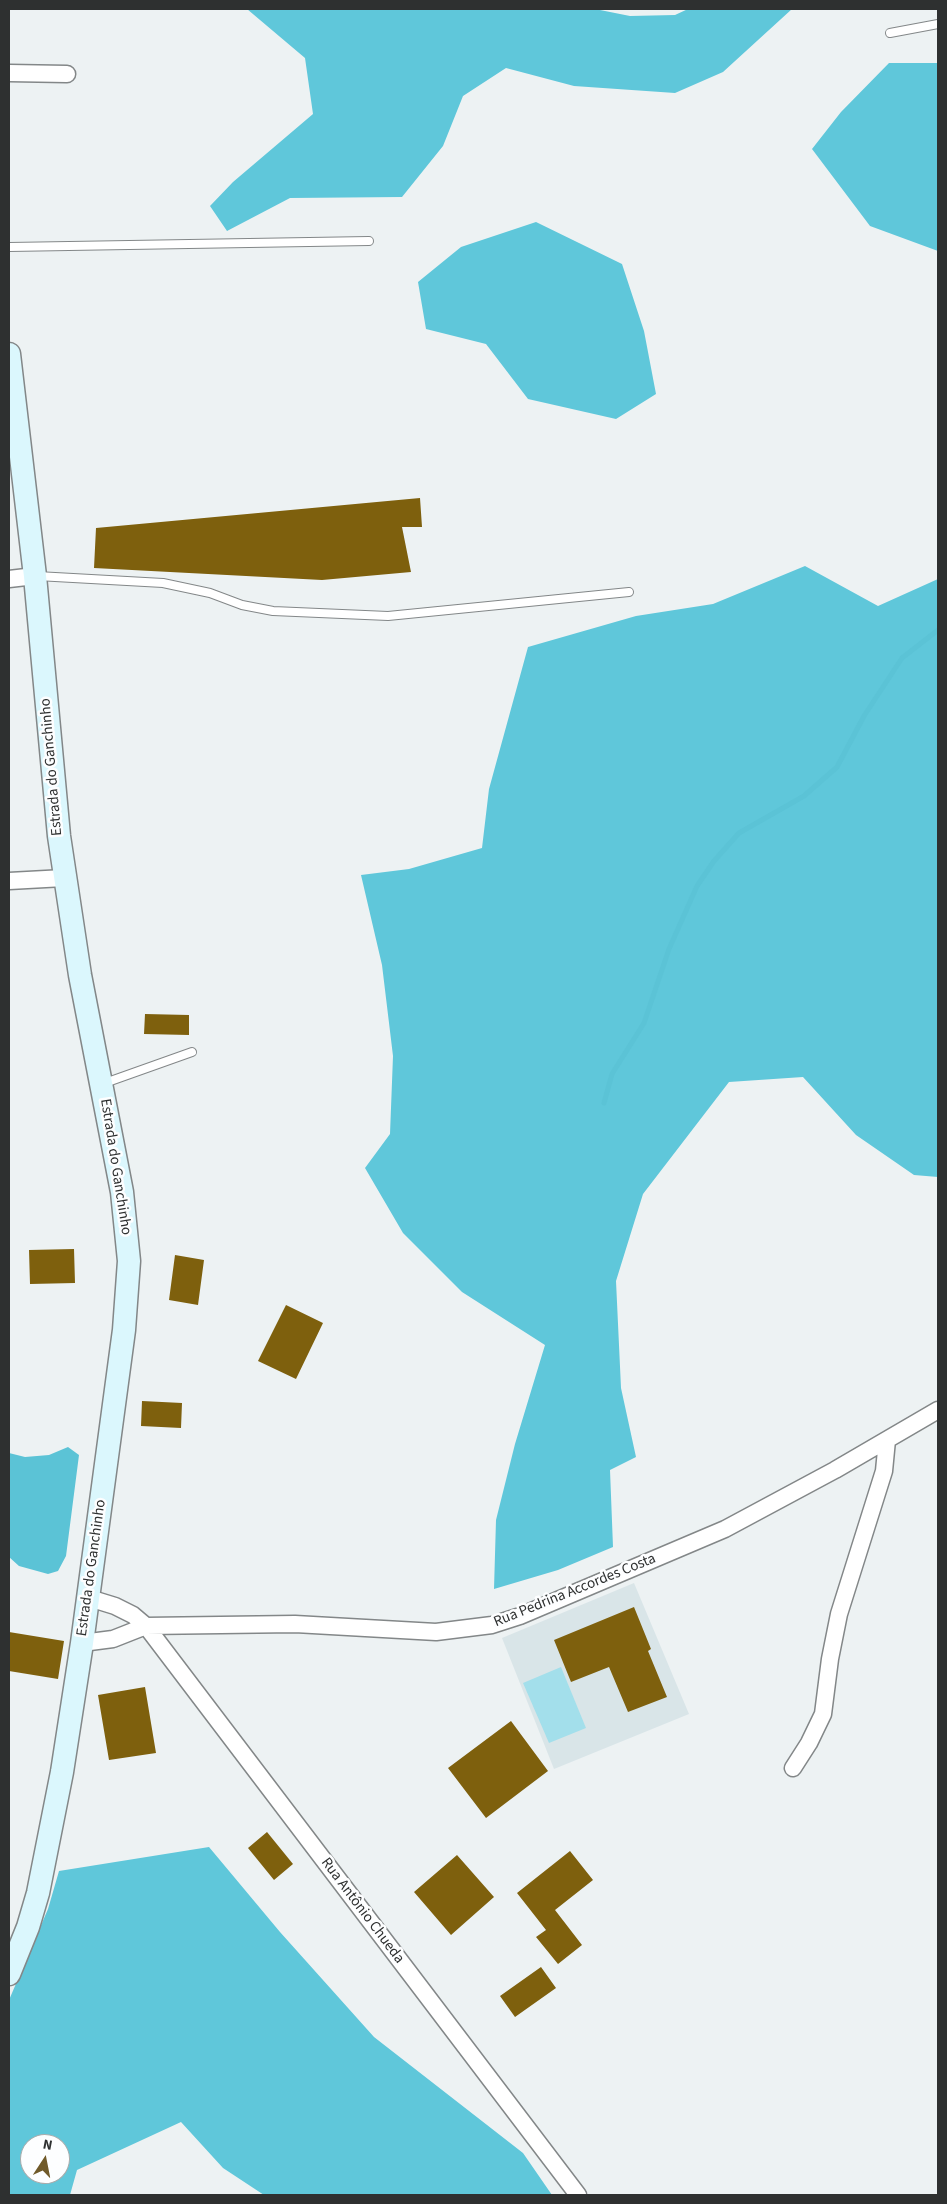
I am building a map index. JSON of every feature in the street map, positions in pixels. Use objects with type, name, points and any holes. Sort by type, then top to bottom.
[{"type":"street","points":[[9,73],[67,74]]},
{"type":"street","name":"Estrada do Ganchinho","points":[[9,354],[19,463],[35,576],[54,791],[64,878],[122,1192],[129,1261],[124,1330],[82,1643],[62,1772],[38,1893],[28,1927],[9,1974]]},
{"type":"street","points":[[9,579],[35,576]]},
{"type":"street","points":[[9,880],[64,878]]},
{"type":"street","name":"Rua Pedrina Accordes Costa","points":[[82,1643],[113,1639],[146,1626],[295,1624],[436,1632],[492,1625],[546,1605],[725,1529],[795,1492],[938,1410]]},
{"type":"street","points":[[793,1768],[809,1743],[823,1714],[839,1614],[884,1471],[887,1440]]},
{"type":"street","points":[[88,1598],[127,1612],[146,1626]]},
{"type":"street","name":"Rua Antônio Chueda","points":[[146,1626],[578,2195]]},
{"type":"lane","points":[[890,33],[938,24]]},
{"type":"lane","points":[[9,247],[369,241]]},
{"type":"lane","points":[[35,576],[163,583],[210,593],[242,605],[273,611],[388,616],[629,592]]},
{"type":"lane","points":[[101,1084],[192,1052]]},
{"type":"shaded area","points":[[247,9],[595,9],[630,16],[675,15],[688,9],[792,9],[723,72],[675,93],[574,86],[506,68],[463,96],[443,146],[402,197],[290,198],[227,231],[210,206],[233,182],[313,114],[305,58]]},
{"type":"shaded area","points":[[889,63],[938,63],[938,251],[870,226],[812,149],[841,112]]},
{"type":"shaded area","points":[[536,222],[622,264],[644,331],[656,394],[616,419],[528,399],[486,344],[426,329],[418,282],[461,247]]},
{"type":"shaded area","points":[[805,566],[878,606],[938,579],[938,1177],[914,1175],[856,1135],[803,1077],[729,1082],[643,1194],[616,1281],[621,1388],[636,1457],[610,1470],[613,1547],[558,1570],[494,1589],[496,1520],[515,1444],[545,1345],[462,1292],[403,1233],[365,1168],[390,1134],[393,1056],[382,965],[361,875],[409,869],[482,848],[489,789],[528,647],[636,616],[713,604]]},
{"type":"shaded area","points":[[68,1447],[79,1455],[66,1556],[58,1571],[48,1574],[19,1566],[9,1557],[9,1453],[25,1457],[49,1455]]},
{"type":"shaded area","points":[[634,1583],[689,1714],[554,1769],[502,1638]]},
{"type":"shaded area","points":[[561,1667],[586,1728],[549,1743],[523,1683]]},
{"type":"shaded area","points":[[209,1847],[280,1932],[374,2037],[523,2153],[552,2195],[264,2195],[223,2168],[181,2122],[77,2170],[70,2195],[9,2195],[9,2000],[48,1909],[59,1871]]},
{"type":"building","points":[[420,498],[422,527],[402,527],[411,572],[322,580],[94,568],[96,528]]},
{"type":"building","points":[[145,1014],[189,1015],[189,1035],[144,1034]]},
{"type":"building","points":[[74,1249],[75,1283],[30,1284],[29,1250]]},
{"type":"building","points":[[175,1255],[204,1260],[198,1305],[169,1300]]},
{"type":"building","points":[[286,1305],[323,1323],[296,1379],[258,1361]]},
{"type":"building","points":[[142,1401],[182,1403],[181,1428],[141,1426]]},
{"type":"building","points":[[634,1607],[651,1649],[648,1651],[667,1697],[628,1712],[609,1667],[571,1682],[554,1640]]},
{"type":"building","points":[[9,1632],[64,1641],[58,1679],[9,1671]]},
{"type":"building","points":[[145,1687],[156,1753],[109,1760],[98,1695]]},
{"type":"building","points":[[511,1721],[548,1771],[486,1818],[448,1768]]},
{"type":"building","points":[[267,1832],[293,1864],[274,1880],[248,1848]]},
{"type":"building","points":[[570,1851],[593,1880],[555,1910],[582,1945],[558,1964],[536,1937],[546,1930],[517,1893]]},
{"type":"building","points":[[457,1855],[494,1897],[451,1935],[414,1892]]},
{"type":"building","points":[[541,1967],[556,1988],[515,2017],[500,1996]]},
{"type":"waterway","points":[[604,1103],[612,1074],[644,1023],[669,949],[697,886],[714,861],[739,833],[804,796],[837,767],[864,716],[902,658],[938,630]]}]
